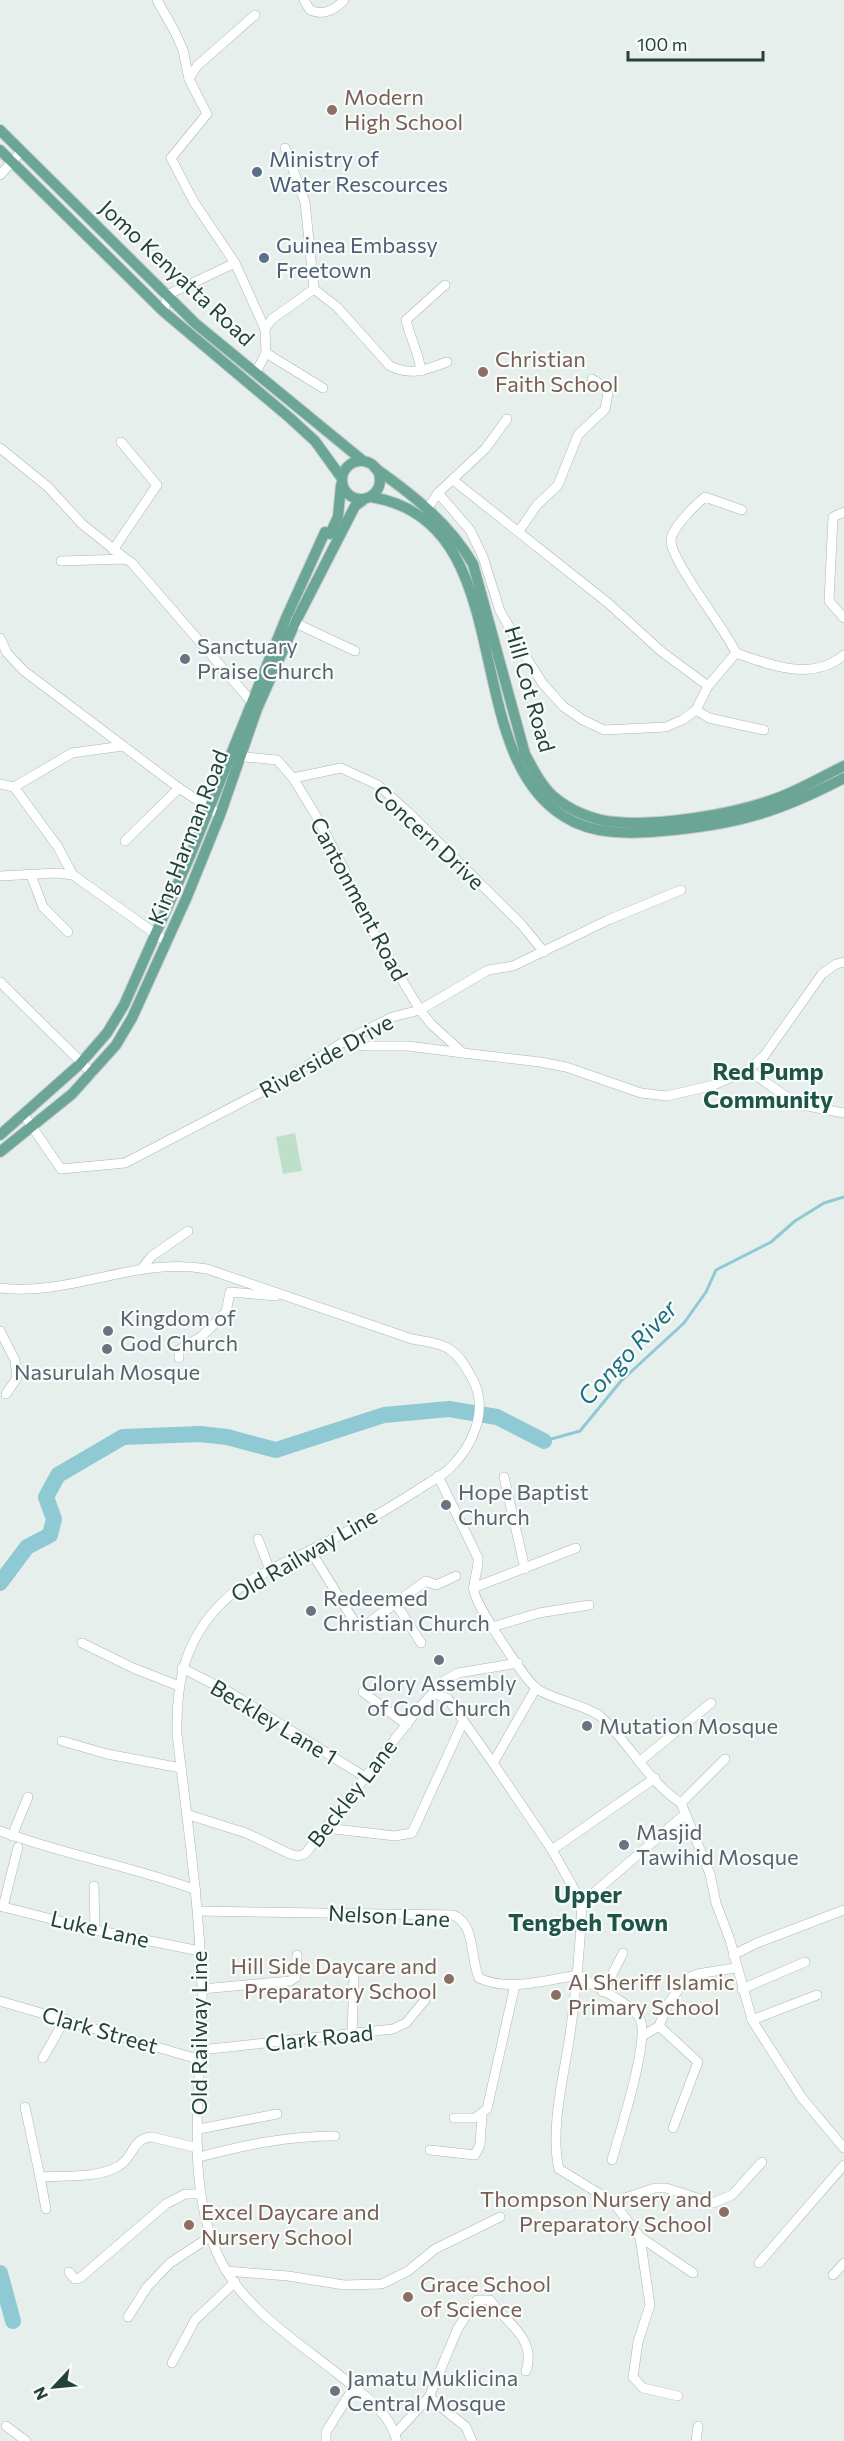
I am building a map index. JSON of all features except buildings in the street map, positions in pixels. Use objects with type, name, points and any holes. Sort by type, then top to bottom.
[{"type":"main road","name":"Jomo Kenyatta Road","points":[[0,130],[196,324],[362,460]]},
{"type":"main road","name":"Jomo Kenyatta Road","points":[[0,150],[164,312],[315,441],[341,481]]},
{"type":"main road","points":[[362,460],[375,468],[380,481],[379,489],[367,499],[352,498],[341,481],[346,468],[362,460]]},
{"type":"main road","name":"Hill Cot Road","points":[[375,468],[428,508],[462,545],[473,564],[525,754],[537,776],[553,796],[570,807],[589,817],[616,822],[726,813],[771,801],[844,766]]},
{"type":"main road","name":"King Harman Road","points":[[0,1152],[72,1094],[116,1045],[132,1018],[167,942],[220,815],[235,756],[325,532],[330,534],[338,517],[341,481]]},
{"type":"main road","name":"King Harman Road","points":[[290,621],[355,506],[367,499]]},
{"type":"main road","name":"Hill Cot Road","points":[[367,499],[387,500],[420,517],[452,550],[464,575],[474,606],[514,756],[534,790],[565,817],[586,827],[636,833],[721,824],[796,803],[844,778]]},
{"type":"main road","name":"King Harman Road","points":[[0,1135],[80,1064],[107,1033],[137,979],[209,807],[235,756]]},
{"type":"street","name":"Jomo Kenyatta Road","points":[[157,0],[183,50],[189,79],[207,114],[171,158],[194,202],[235,263],[265,329]]},
{"type":"street","points":[[304,0],[310,10],[320,12],[334,9],[344,0]]},
{"type":"street","points":[[189,79],[197,66],[255,15]]},
{"type":"street","points":[[285,148],[305,202],[314,289],[337,307],[390,366],[401,372],[421,371],[447,363]]},
{"type":"street","points":[[0,175],[22,151]]},
{"type":"street","points":[[164,312],[167,296],[235,263]]},
{"type":"street","points":[[421,371],[419,356],[410,339],[406,320],[445,285]]},
{"type":"street","points":[[256,372],[266,353],[265,329],[272,319],[314,289]]},
{"type":"street","points":[[266,353],[323,388]]},
{"type":"street","points":[[519,531],[537,505],[558,485],[578,435],[605,409],[608,393],[605,387],[592,379]]},
{"type":"street","points":[[428,508],[438,493],[485,449],[507,419]]},
{"type":"street","points":[[113,550],[157,485],[121,442]]},
{"type":"street","points":[[0,448],[48,487],[81,524],[126,559],[163,597],[226,676],[254,705]]},
{"type":"street","points":[[453,480],[608,603],[662,652],[708,686]]},
{"type":"street","points":[[438,493],[470,531],[483,557],[500,611],[543,684],[564,707],[604,730],[666,727],[696,710],[708,686],[736,653]]},
{"type":"street","points":[[742,510],[705,497],[694,506],[673,534],[671,541],[678,560],[728,636],[736,653],[776,666],[804,671],[829,665],[844,655]]},
{"type":"street","points":[[844,512],[833,516],[829,601],[844,618]]},
{"type":"street","points":[[61,561],[126,559]]},
{"type":"street","points":[[290,621],[355,651]]},
{"type":"street","points":[[0,638],[7,653],[24,671],[179,788],[220,815]]},
{"type":"street","points":[[696,710],[709,718],[764,730]]},
{"type":"street","points":[[14,787],[72,753],[123,746]]},
{"type":"street","name":"Cantonment Road","points":[[235,756],[277,760],[293,778],[345,871],[359,908],[420,1010],[431,1024],[463,1053]]},
{"type":"street","name":"Concern Drive","points":[[293,778],[341,768],[378,786],[407,811],[521,924],[544,951]]},
{"type":"street","points":[[0,784],[14,787],[58,848],[73,875],[167,942]]},
{"type":"street","points":[[125,841],[179,788]]},
{"type":"street","points":[[31,875],[43,907],[68,932]]},
{"type":"street","points":[[0,876],[73,875]]},
{"type":"street","name":"Riverside Drive","points":[[24,1115],[61,1169],[125,1163],[290,1077],[343,1042],[392,1017],[420,1010],[488,970],[513,966],[608,920],[681,890]]},
{"type":"street","points":[[343,1042],[365,1047],[408,1046],[517,1057],[566,1067],[656,1096],[706,1088],[748,1070],[764,1056],[822,974],[836,964],[844,962]]},
{"type":"street","points":[[0,982],[80,1064],[92,1073]]},
{"type":"street","points":[[748,1070],[797,1104],[844,1113]]},
{"type":"street","points":[[143,1267],[152,1256],[188,1231]]},
{"type":"street","name":"Old Railway Line","points":[[0,1288],[32,1291],[143,1267],[182,1264],[207,1269],[412,1339],[442,1344],[459,1354],[475,1384],[479,1406],[478,1425],[460,1456],[449,1469],[232,1593],[218,1607],[191,1643],[182,1668],[179,1686],[177,1734],[189,1815],[198,1911],[202,1989],[199,2153],[204,2216],[226,2271],[253,2304],[287,2335],[354,2387],[386,2416],[396,2438]]},
{"type":"street","points":[[179,1358],[179,1350],[202,1336],[226,1312],[230,1292],[288,1295]]},
{"type":"street","points":[[0,1331],[15,1360],[17,1378],[6,1394]]},
{"type":"street","points":[[438,1476],[478,1558],[479,1570],[473,1588],[480,1607],[536,1688],[569,1705],[598,1714],[639,1762],[681,1803],[710,1874],[716,1903],[752,2020],[802,2098],[844,2148]]},
{"type":"street","points":[[504,1477],[525,1569]]},
{"type":"street","points":[[258,1539],[270,1570]]},
{"type":"street","points":[[473,1588],[576,1548]]},
{"type":"street","points":[[310,1550],[357,1626],[364,1626],[426,1581],[436,1586],[456,1576]]},
{"type":"street","points":[[393,1605],[398,1607],[421,1643]]},
{"type":"street","points":[[492,1627],[539,1613],[589,1605]]},
{"type":"street","points":[[82,1643],[133,1668],[179,1686]]},
{"type":"street","name":"Beckley Lane","points":[[189,1815],[246,1833],[298,1856],[304,1854],[327,1828],[340,1806],[444,1681],[458,1673],[518,1663]]},
{"type":"street","name":"Beckley Lane 1","points":[[182,1668],[229,1692],[365,1777]]},
{"type":"street","points":[[493,1763],[536,1688]]},
{"type":"street","points":[[363,1692],[407,1725]]},
{"type":"street","points":[[434,1693],[448,1699],[493,1763],[552,1850],[582,1904],[578,1975],[561,2086],[556,2156],[559,2169],[614,2202],[640,2237],[693,2273]]},
{"type":"street","points":[[639,1762],[711,1703]]},
{"type":"street","points":[[327,1828],[395,1836],[412,1833],[463,1722]]},
{"type":"street","points":[[62,1740],[107,1754],[181,1768]]},
{"type":"street","points":[[681,1803],[725,1759]]},
{"type":"street","points":[[552,1850],[655,1778]]},
{"type":"street","points":[[12,1836],[28,1797]]},
{"type":"street","points":[[582,1904],[684,1815]]},
{"type":"street","points":[[0,1831],[146,1872],[196,1890]]},
{"type":"street","points":[[2,1907],[18,1847]]},
{"type":"street","points":[[94,1886],[95,1930]]},
{"type":"street","name":"Luke Lane","points":[[2,1907],[95,1930],[200,1951]]},
{"type":"street","points":[[733,1955],[757,1942],[844,1910]]},
{"type":"street","name":"Nelson Lane","points":[[198,1911],[453,1915],[463,1922],[468,1930],[478,1978],[489,1983],[515,1985],[578,1975]]},
{"type":"street","points":[[603,1992],[623,1953]]},
{"type":"street","points":[[202,1989],[290,1982],[296,1977],[297,1955]]},
{"type":"street","points":[[742,1989],[805,1962]]},
{"type":"street","points":[[644,2035],[659,2026],[668,2004],[686,1979],[697,1974],[735,1968]]},
{"type":"street","points":[[352,2034],[354,1975]]},
{"type":"street","points":[[578,1975],[639,2015],[644,2035],[612,2160]]},
{"type":"street","points":[[430,2150],[475,2155],[480,2145],[482,2115],[490,2100],[515,1985]]},
{"type":"street","points":[[752,2020],[817,1995]]},
{"type":"street","name":"Clark Road","points":[[201,2055],[399,2027],[414,2016],[424,2000]]},
{"type":"street","name":"Clark Street","points":[[0,2001],[201,2055]]},
{"type":"street","points":[[43,2058],[65,2019]]},
{"type":"street","points":[[659,2026],[698,2062],[673,2128]]},
{"type":"street","points":[[25,2107],[46,2209]]},
{"type":"street","points":[[199,2129],[277,2114]]},
{"type":"street","points":[[454,2118],[475,2118],[482,2115]]},
{"type":"street","points":[[40,2177],[79,2176],[118,2167],[126,2161],[138,2140],[144,2137],[152,2137],[199,2153],[255,2142],[304,2136],[335,2136]]},
{"type":"street","points":[[614,2202],[655,2188],[666,2188],[713,2203],[732,2195],[762,2162]]},
{"type":"street","points":[[759,2263],[844,2165]]},
{"type":"street","points":[[69,2272],[75,2279],[80,2278],[166,2204],[185,2194],[201,2194]]},
{"type":"street","points":[[226,2271],[288,2276],[344,2285],[382,2284],[408,2271],[435,2249],[472,2233],[500,2217]]},
{"type":"street","points":[[128,2316],[147,2287],[170,2263],[211,2236]]},
{"type":"street","points":[[640,2237],[650,2305],[638,2342],[633,2377],[643,2388],[678,2396]]},
{"type":"street","points":[[833,2274],[844,2263]]},
{"type":"street","points":[[172,2363],[195,2320],[235,2282]]},
{"type":"street","points":[[396,2438],[429,2397],[458,2328],[477,2300],[490,2300],[496,2310],[517,2327],[530,2360],[526,2371]]},
{"type":"street","points":[[326,2441],[326,2432],[354,2387]]},
{"type":"street","points":[[429,2397],[466,2427],[472,2441]]},
{"type":"street","points":[[6,2426],[26,2441]]},
{"type":"street","points":[[696,2441],[698,2426]]},
{"type":"green space","points":[[295,1133],[302,1171],[283,1174],[276,1137]]},
{"type":"waterway","name":"Congo River","points":[[544,1441],[580,1431],[621,1381],[684,1323],[706,1292],[716,1270],[771,1242],[795,1221],[824,1203],[844,1197]]},
{"type":"waterway","points":[[0,1583],[27,1547],[50,1535],[54,1519],[46,1497],[58,1475],[123,1437],[200,1434],[227,1437],[276,1450],[384,1415],[449,1409],[497,1417],[544,1441]]},
{"type":"waterway","points":[[0,2273],[13,2321]]},
{"type":"place","name":"Modern High School","points":[[332,110]]},
{"type":"place","name":"Ministry of Water Rescources","points":[[257,172]]},
{"type":"place","name":"Guinea Embassy Freetown","points":[[264,258]]},
{"type":"place","name":"Christian Faith School","points":[[483,372]]},
{"type":"place","name":"Sanctuary Praise Church","points":[[185,659]]},
{"type":"place","name":"Kingdom of God Church","points":[[108,1331]]},
{"type":"place","name":"Nasurulah Mosque","points":[[107,1349]]},
{"type":"place","name":"Hope Baptist Church","points":[[446,1505]]},
{"type":"place","name":"Redeemed Christian Church","points":[[311,1611]]},
{"type":"place","name":"Glory Assembly of God Church","points":[[439,1660]]},
{"type":"place","name":"Mutation Mosque","points":[[587,1726]]},
{"type":"place","name":"Masjid Tawihid Mosque","points":[[624,1845]]},
{"type":"place","name":"Hill Side Daycare and Preparatory School","points":[[449,1979]]},
{"type":"place","name":"Al Sheriff Islamic Primary School","points":[[556,1995]]},
{"type":"place","name":"Thompson Nursery and Preparatory School","points":[[724,2212]]},
{"type":"place","name":"Excel Daycare and Nursery School","points":[[189,2225]]},
{"type":"place","name":"Grace School of Science","points":[[408,2297]]},
{"type":"place","name":"Jamatu Muklicina Central Mosque","points":[[335,2391]]},
{"type":"district","name":"Red Pump Community","points":[[768,1086]]},
{"type":"district","name":"Upper Tengbeh Town","points":[[588,1909]]}]
